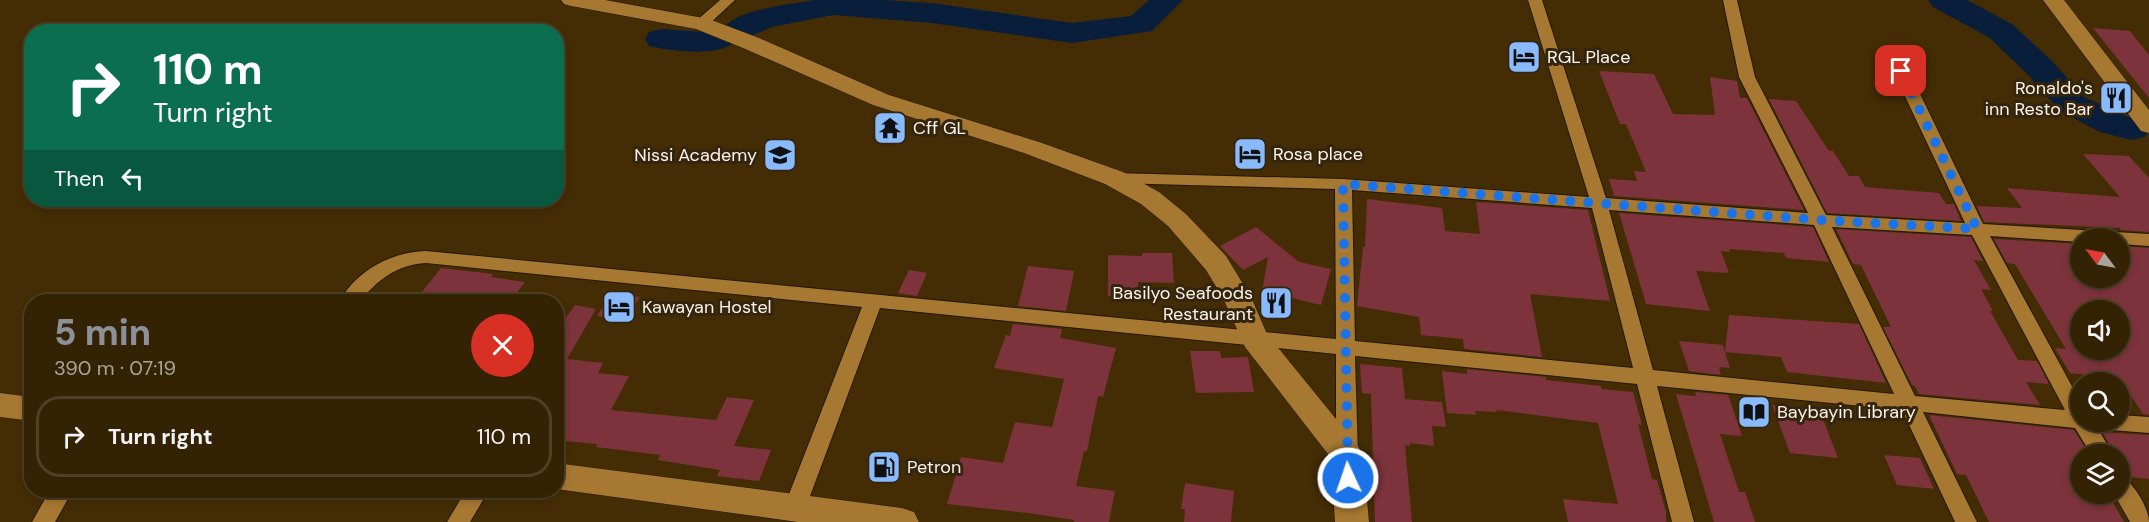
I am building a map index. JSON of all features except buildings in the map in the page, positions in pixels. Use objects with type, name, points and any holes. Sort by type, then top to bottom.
[{"type":"street","points":[[571,0],[701,24],[751,43],[881,100],[1033,148],[1114,178],[1150,198],[1177,220],[1205,250],[1237,297],[1255,339],[1347,455]]},
{"type":"street","points":[[701,24],[728,0]]},
{"type":"street","points":[[1535,0],[1599,203],[1683,522]]},
{"type":"street","points":[[1730,0],[1747,77],[1820,220],[1966,522]]},
{"type":"street","points":[[2052,0],[2149,126]]},
{"type":"street","points":[[1901,71],[1977,229],[2070,400]]},
{"type":"street","points":[[1114,178],[1343,184],[1820,220],[2149,240]]},
{"type":"street","points":[[1343,184],[1347,455],[1352,522]]},
{"type":"street","points":[[355,294],[380,268],[393,261],[411,256],[873,303],[1908,401],[2070,419]]},
{"type":"street","points":[[795,507],[873,303]]},
{"type":"street","points":[[0,405],[24,408]]},
{"type":"street","points":[[2130,424],[2149,425]]},
{"type":"street","points":[[564,477],[902,522]]},
{"type":"street","points":[[43,522],[57,498]]},
{"type":"street","points":[[458,522],[473,498]]},
{"type":"street","points":[[2130,502],[2142,522]]},
{"type":"waterway","points":[[740,29],[764,19],[833,6],[932,13],[1072,33],[1141,24],[1167,0]]},
{"type":"waterway","points":[[1944,0],[2001,31],[2041,69],[2072,104],[2113,124],[2132,129]]},
{"type":"waterway","points":[[661,39],[710,42],[723,36]]},
{"type":"place","name":"RGL Place","points":[[1524,57]]},
{"type":"place","name":"Ronaldo's inn Resto Bar","points":[[2116,98]]},
{"type":"place","name":"Cff GL","points":[[890,128]]},
{"type":"place","name":"Rosa place","points":[[1250,154]]},
{"type":"place","name":"Nissi Academy","points":[[780,155]]},
{"type":"place","name":"Basilyo Seafoods Restaurant","points":[[1276,303]]},
{"type":"place","name":"Kawayan Hostel","points":[[619,307]]},
{"type":"place","name":"Baybayin Library","points":[[1754,412]]},
{"type":"place","name":"Petron","points":[[884,467]]},
{"type":"route","points":[[1348,478],[1343,184],[1820,220],[1977,229],[1901,71]]}]
